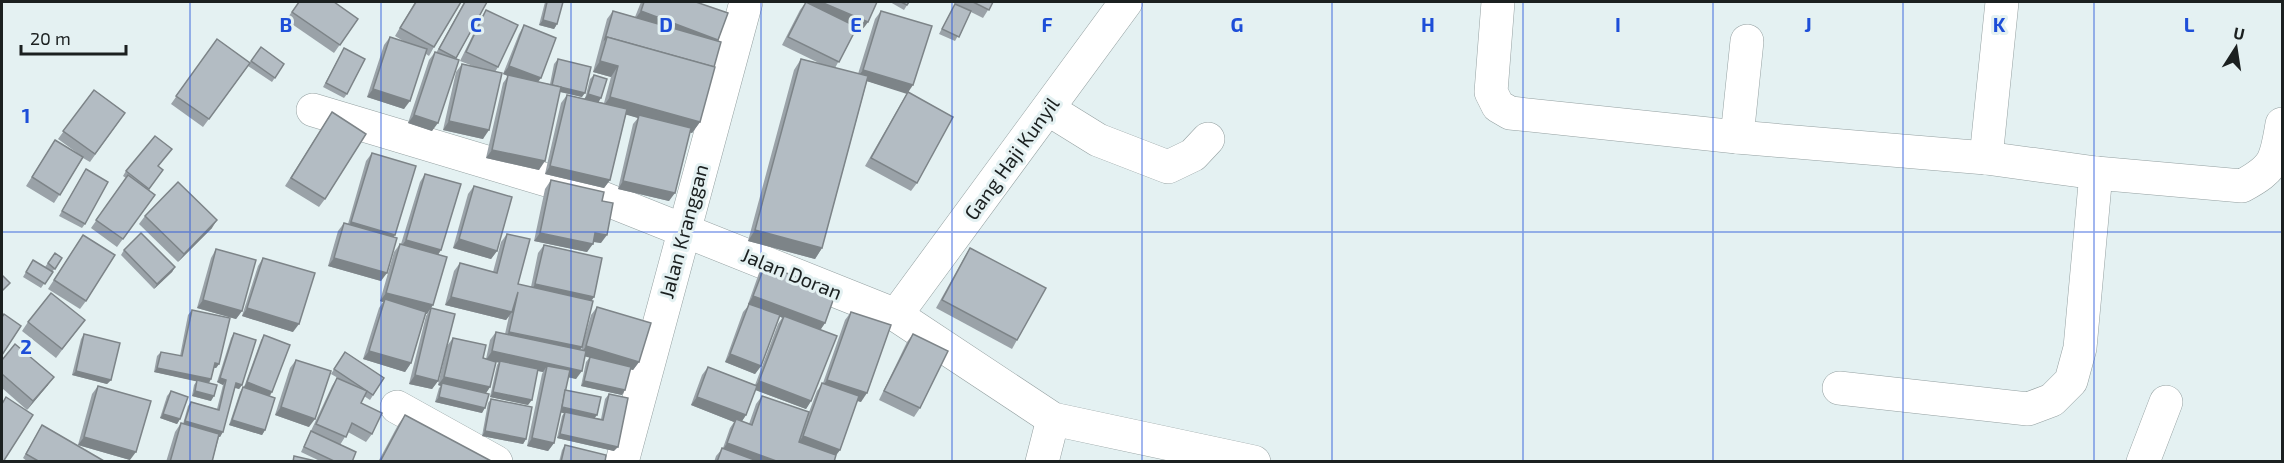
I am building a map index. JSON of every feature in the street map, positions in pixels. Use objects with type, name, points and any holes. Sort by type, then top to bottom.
[{"type":"street","name":"Gang Haji Kunyil","points":[[896,315],[1126,2]]},
{"type":"street","points":[[1498,2],[1491,92],[1498,105],[1510,113],[1737,137],[1986,158],[2096,173],[2242,186],[2263,175],[2275,160],[2283,124]]},
{"type":"street","points":[[1986,158],[2002,2]]},
{"type":"street","name":"Jalan Kranggan","points":[[622,462],[683,231],[731,12]]},
{"type":"street","points":[[1737,137],[1747,41]]},
{"type":"street","points":[[1048,109],[1098,140],[1168,167],[1193,155],[1208,139]]},
{"type":"street","name":"Jalan Doran","points":[[313,110],[590,193],[896,315],[1053,419],[1254,462]]},
{"type":"street","points":[[1839,388],[2028,409],[2052,400],[2071,381],[2080,348],[2096,173]]},
{"type":"street","points":[[2143,462],[2166,402]]},
{"type":"street","points":[[397,407],[496,462]]},
{"type":"street","points":[[1042,462],[1053,419]]},
{"type":"building","points":[[299,2],[334,2],[358,19],[340,45],[292,12]]},
{"type":"building","points":[[416,2],[461,2],[434,47],[400,28]]},
{"type":"building","points":[[465,2],[487,2],[456,58],[439,49]]},
{"type":"building","points":[[547,2],[563,2],[557,24],[543,20]]},
{"type":"building","points":[[644,2],[696,2],[728,13],[718,40],[641,11]]},
{"type":"building","points":[[806,2],[857,27],[839,62],[788,37]]},
{"type":"building","points":[[821,2],[877,2],[868,22]]},
{"type":"building","points":[[973,2],[993,2],[989,10]]},
{"type":"building","points":[[955,4],[971,11],[959,37],[942,29]]},
{"type":"building","points":[[486,10],[518,25],[498,67],[466,52]]},
{"type":"building","points":[[613,11],[721,42],[714,67],[607,37],[605,39]]},
{"type":"building","points":[[881,11],[932,26],[913,85],[863,70]]},
{"type":"building","points":[[524,25],[556,38],[541,78],[509,66]]},
{"type":"building","points":[[390,37],[427,49],[410,101],[373,89]]},
{"type":"building","points":[[607,37],[715,67],[700,122],[610,97],[618,66],[600,61]]},
{"type":"building","points":[[217,39],[250,63],[209,119],[176,96]]},
{"type":"building","points":[[261,47],[284,64],[275,78],[251,61]]},
{"type":"building","points":[[344,48],[365,59],[347,94],[326,83]]},
{"type":"building","points":[[435,52],[459,60],[438,123],[414,115]]},
{"type":"building","points":[[558,59],[591,67],[585,93],[552,85]]},
{"type":"building","points":[[801,59],[868,76],[822,248],[755,230]]},
{"type":"building","points":[[462,64],[502,73],[489,130],[449,121]]},
{"type":"building","points":[[508,75],[561,87],[545,161],[492,150]]},
{"type":"building","points":[[594,75],[607,79],[601,98],[588,94]]},
{"type":"building","points":[[94,90],[125,113],[95,154],[63,131]]},
{"type":"building","points":[[908,92],[953,117],[917,183],[871,158]]},
{"type":"building","points":[[567,95],[627,109],[610,180],[550,166]]},
{"type":"building","points":[[332,112],[366,134],[325,199],[291,178]]},
{"type":"building","points":[[639,115],[691,128],[675,193],[623,181]]},
{"type":"building","points":[[155,136],[172,149],[158,166],[163,170],[149,189],[126,171]]},
{"type":"building","points":[[55,140],[83,157],[60,195],[32,177]]},
{"type":"building","points":[[372,153],[416,166],[395,235],[351,222]]},
{"type":"building","points":[[86,169],[108,182],[85,224],[62,211]]},
{"type":"building","points":[[425,174],[461,184],[441,250],[406,240]]},
{"type":"building","points":[[128,175],[155,195],[123,239],[96,220]]},
{"type":"building","points":[[551,180],[604,192],[602,201],[613,203],[607,235],[595,233],[593,244],[540,233]]},
{"type":"building","points":[[178,182],[217,220],[184,254],[145,216]]},
{"type":"building","points":[[474,186],[512,197],[497,251],[459,239]]},
{"type":"building","points":[[344,223],[397,238],[387,273],[334,258]]},
{"type":"building","points":[[141,233],[175,267],[157,284],[124,250]]},
{"type":"building","points":[[507,234],[530,239],[518,284],[593,301],[582,347],[509,332],[518,292],[512,312],[451,297],[460,263],[497,273]]},
{"type":"building","points":[[83,235],[115,255],[86,301],[54,280]]},
{"type":"building","points":[[400,244],[447,257],[433,305],[386,293]]},
{"type":"building","points":[[544,245],[602,258],[594,297],[535,284]]},
{"type":"building","points":[[970,248],[1046,288],[1017,340],[942,300]]},
{"type":"building","points":[[216,249],[256,260],[242,311],[203,300]]},
{"type":"building","points":[[55,253],[62,258],[55,269],[48,263]]},
{"type":"building","points":[[263,258],[315,273],[299,324],[247,308]]},
{"type":"building","points":[[33,260],[53,272],[45,284],[26,272]]},
{"type":"building","points":[[765,265],[836,292],[825,323],[753,296]]},
{"type":"building","points":[[2,275],[10,283],[2,291]]},
{"type":"building","points":[[51,293],[85,320],[62,349],[28,322]]},
{"type":"building","points":[[385,299],[426,312],[411,363],[369,351]]},
{"type":"building","points":[[749,304],[780,315],[761,366],[730,354]]},
{"type":"building","points":[[597,307],[651,323],[639,362],[586,346]]},
{"type":"building","points":[[431,308],[455,314],[438,381],[415,375]]},
{"type":"building","points":[[192,310],[230,318],[219,364],[215,363],[211,379],[157,368],[161,352],[182,356]]},
{"type":"building","points":[[851,312],[891,325],[867,393],[827,380]]},
{"type":"building","points":[[4,314],[21,326],[2,355],[2,317]]},
{"type":"building","points":[[784,316],[837,336],[811,401],[759,381]]},
{"type":"building","points":[[496,332],[586,351],[582,371],[492,351]]},
{"type":"building","points":[[234,333],[256,340],[242,385],[236,383],[223,432],[185,421],[191,402],[219,410],[226,380],[220,378]]},
{"type":"building","points":[[84,334],[120,343],[111,380],[76,371]]},
{"type":"building","points":[[913,334],[948,351],[920,408],[884,391]]},
{"type":"building","points":[[264,335],[290,345],[272,392],[247,382]]},
{"type":"building","points":[[453,338],[486,345],[483,358],[496,362],[490,387],[444,377]]},
{"type":"building","points":[[15,344],[54,377],[33,401],[2,374],[2,360]]},
{"type":"building","points":[[345,352],[384,378],[373,395],[334,369]]},
{"type":"building","points":[[590,357],[631,367],[625,390],[584,381]]},
{"type":"building","points":[[296,360],[331,371],[315,419],[281,407]]},
{"type":"building","points":[[500,361],[538,369],[532,400],[493,392]]},
{"type":"building","points":[[547,366],[570,370],[554,443],[532,438]]},
{"type":"building","points":[[708,367],[757,386],[746,415],[697,397]]},
{"type":"building","points":[[337,378],[367,391],[361,403],[382,413],[372,434],[352,423],[346,437],[316,424]]},
{"type":"building","points":[[197,380],[217,385],[214,396],[195,391]]},
{"type":"building","points":[[442,383],[489,394],[485,408],[439,397]]},
{"type":"building","points":[[822,383],[859,396],[840,450],[803,436]]},
{"type":"building","points":[[98,386],[151,401],[136,452],[84,437]]},
{"type":"building","points":[[243,387],[275,398],[265,430],[232,420]]},
{"type":"building","points":[[565,390],[601,397],[597,415],[562,407]]},
{"type":"building","points":[[171,391],[188,397],[180,419],[163,414]]},
{"type":"building","points":[[609,394],[628,398],[618,447],[560,434],[565,412],[603,420]]},
{"type":"building","points":[[762,396],[809,412],[799,442],[836,455],[834,462],[779,462],[727,443],[736,419],[752,425]]},
{"type":"building","points":[[6,397],[33,415],[2,462],[2,404]]},
{"type":"building","points":[[491,399],[532,407],[526,439],[485,431]]},
{"type":"building","points":[[405,415],[493,462],[380,462]]},
{"type":"building","points":[[181,423],[219,434],[212,462],[170,462]]},
{"type":"building","points":[[42,425],[104,461],[40,462],[26,454]]},
{"type":"building","points":[[311,431],[356,452],[352,462],[336,462],[304,447]]},
{"type":"building","points":[[565,445],[606,455],[605,462],[561,462]]},
{"type":"building","points":[[722,448],[760,462],[717,462]]},
{"type":"building","points":[[294,456],[320,462],[293,462]]}]
